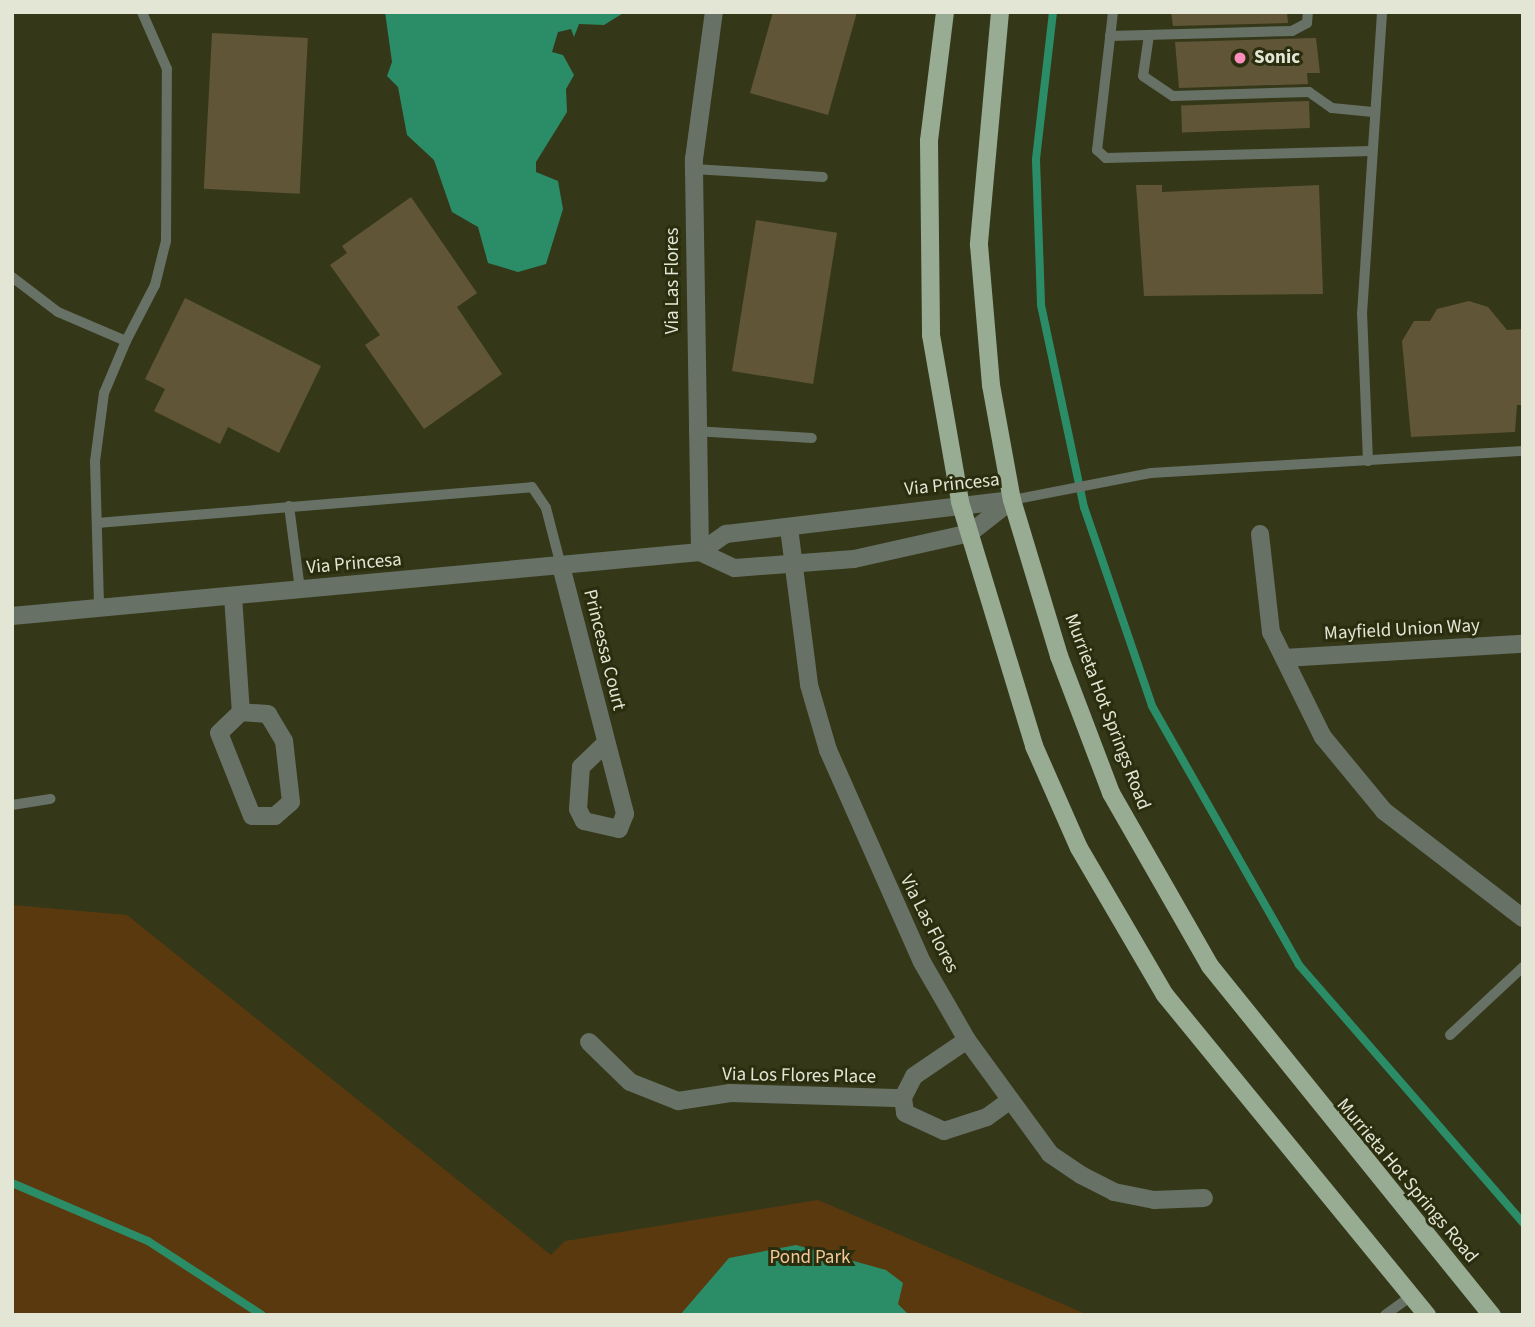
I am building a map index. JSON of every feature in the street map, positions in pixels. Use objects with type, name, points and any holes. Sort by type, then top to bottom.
[{"type":"main road","points":[[945,12],[926,233],[931,335],[960,502],[1034,746],[1079,848],[1166,995],[1427,1315]]},
{"type":"main road","name":"Murrieta Hot Springs Road","points":[[1000,12],[979,245],[991,385],[1012,500],[1059,656],[1111,793],[1210,966],[1492,1315]]},
{"type":"street","name":"Via Las Flores","points":[[700,552],[694,431],[694,169],[714,12]]},
{"type":"street","name":"Via Princesa","points":[[12,616],[700,552],[726,534],[789,528],[960,502],[1012,500]]},
{"type":"street","name":"Via Princesa","points":[[700,552],[735,568],[792,566],[970,533],[1012,500]]},
{"type":"street","name":"Via Las Flores","points":[[789,528],[809,685],[828,750],[922,962],[967,1040],[1049,1154],[1081,1175],[1154,1200],[1203,1198]]},
{"type":"street","points":[[1260,534],[1271,632],[1323,737],[1384,811],[1523,918]]},
{"type":"street","name":"Princessa Court","points":[[561,566],[606,743]]},
{"type":"street","points":[[233,596],[242,712]]},
{"type":"street","name":"Mayfield Union Way","points":[[1284,658],[1523,644]]},
{"type":"street","points":[[242,712],[268,714],[284,741],[291,802],[275,816],[252,816],[219,733],[242,712]]},
{"type":"street","name":"Via Los Flores Place","points":[[967,1040],[915,1076],[903,1098],[905,1112],[944,1131],[987,1117],[1010,1100]]},
{"type":"street","name":"Via Los Flores Place","points":[[589,1042],[630,1082],[678,1101],[730,1093],[903,1098]]},
{"type":"lane","points":[[99,608],[97,523],[104,393],[126,341],[155,285],[166,241],[167,69],[142,12]]},
{"type":"lane","points":[[1113,12],[1097,150],[1106,158],[1371,151]]},
{"type":"lane","points":[[1111,36],[1292,31],[1307,23],[1308,12]]},
{"type":"lane","points":[[1368,461],[1362,314],[1373,111],[1382,12]]},
{"type":"lane","points":[[1149,35],[1143,76],[1173,96],[1309,92],[1332,108],[1373,111]]},
{"type":"lane","points":[[694,169],[823,177]]},
{"type":"lane","points":[[12,277],[58,312],[126,341]]},
{"type":"lane","points":[[694,431],[812,438]]},
{"type":"lane","points":[[1012,500],[1100,480],[1523,451]]},
{"type":"lane","points":[[97,523],[532,487],[546,508],[561,566]]},
{"type":"lane","points":[[289,506],[300,590]]},
{"type":"lane","points":[[12,805],[51,799]]},
{"type":"lane","points":[[1450,1035],[1523,967]]},
{"type":"lane","points":[[1385,1315],[1411,1296]]},
{"type":"green space","name":"Pond Park","points":[[12,905],[127,915],[551,1255],[565,1241],[818,1200],[1088,1315],[12,1315]]},
{"type":"shaded area","points":[[385,12],[625,12],[604,25],[579,24],[574,37],[571,29],[558,32],[552,52],[563,55],[574,75],[566,89],[567,112],[536,162],[536,172],[558,181],[563,209],[546,264],[518,272],[488,263],[478,227],[452,212],[434,160],[407,135],[398,87],[387,76],[392,62]]},
{"type":"shaded area","points":[[796,1245],[886,1270],[903,1283],[898,1304],[909,1315],[680,1315],[729,1258]]},
{"type":"building","points":[[773,12],[857,12],[828,115],[750,93]]},
{"type":"building","points":[[1171,12],[1287,12],[1288,23],[1173,26]]},
{"type":"building","points":[[212,33],[308,38],[300,194],[204,189]]},
{"type":"building","points":[[1316,38],[1320,73],[1307,73],[1308,84],[1179,88],[1175,42]]},
{"type":"building","points":[[1309,101],[1310,128],[1182,132],[1181,105]]},
{"type":"building","points":[[1136,185],[1162,185],[1162,192],[1319,185],[1323,294],[1144,296]]},
{"type":"building","points":[[411,197],[477,293],[457,307],[502,374],[424,429],[365,345],[380,335],[330,265],[347,253],[342,246]]},
{"type":"building","points":[[756,220],[837,233],[813,384],[732,371]]},
{"type":"building","points":[[185,298],[321,366],[279,453],[228,427],[220,444],[154,411],[165,389],[145,379]]},
{"type":"building","points":[[1469,301],[1488,307],[1507,330],[1523,329],[1523,405],[1517,405],[1515,432],[1411,437],[1402,341],[1414,321],[1430,321],[1437,309]]},
{"type":"waterway","points":[[1053,12],[1036,160],[1041,305],[1084,507],[1152,706],[1299,965],[1523,1223]]},
{"type":"waterway","points":[[12,1183],[148,1241],[262,1315]]},
{"type":"place","name":"Sonic","points":[[1240,58]]}]
